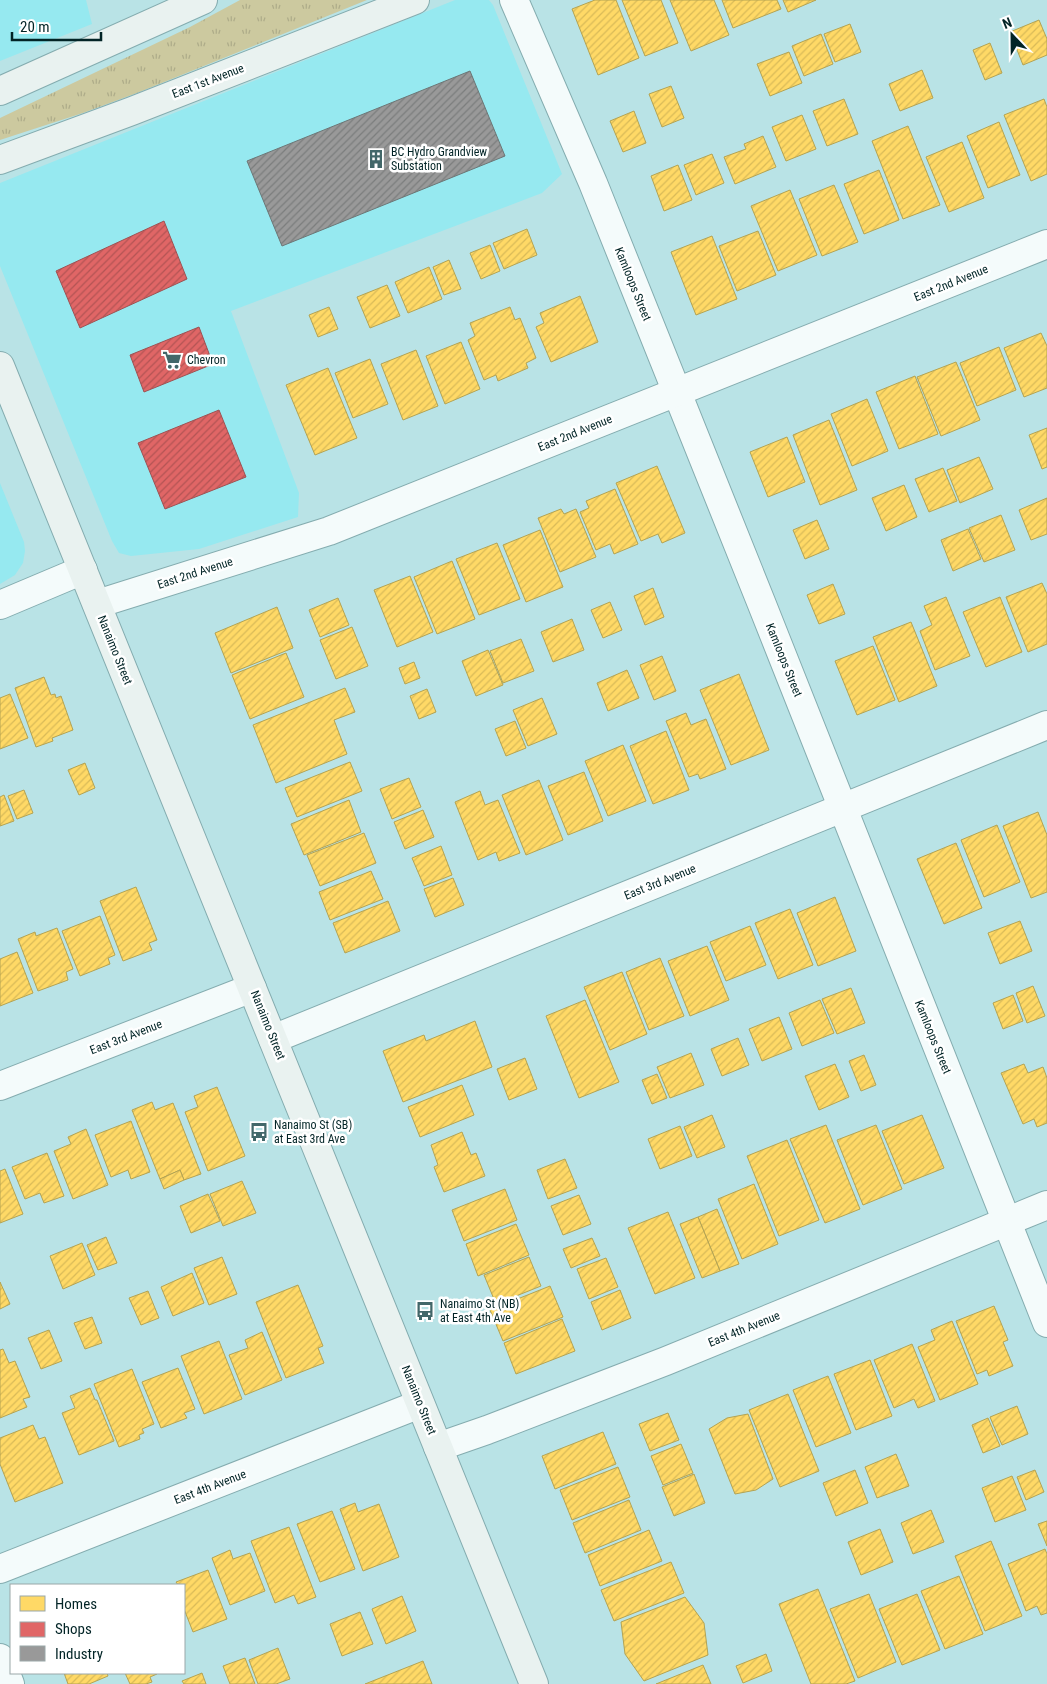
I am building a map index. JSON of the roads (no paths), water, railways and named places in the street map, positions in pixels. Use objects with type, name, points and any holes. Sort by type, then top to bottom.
[{"type":"main road","points":[[0,91],[203,0]]},
{"type":"main road","name":"East 1st Avenue","points":[[0,160],[141,108],[415,0]]},
{"type":"main road","name":"Nanaimo Street","points":[[0,366],[534,1684]]},
{"type":"street","name":"Kamloops Street","points":[[514,0],[592,183],[677,393],[1047,1323]]},
{"type":"street","name":"East 2nd Avenue","points":[[97,604],[329,530],[677,393],[1047,244]]},
{"type":"street","points":[[0,605],[83,570]]},
{"type":"street","name":"East 3rd Avenue","points":[[273,1039],[1047,725]]},
{"type":"street","name":"East 3rd Avenue","points":[[0,1086],[252,988]]},
{"type":"street","name":"East 4th Avenue","points":[[438,1447],[666,1361],[1047,1205]]},
{"type":"street","name":"East 4th Avenue","points":[[0,1569],[420,1404]]},
{"type":"street","points":[[0,1658],[10,1684]]},
{"type":"place","name":"BC Hydro Grandview Substation","points":[[376,159]]},
{"type":"place","name":"Chevron","points":[[172,360]]},
{"type":"place","name":"Nanaimo St (SB) at East 3rd Ave","points":[[259,1132]]},
{"type":"place","name":"Nanaimo St (NB) at East 4th Ave","points":[[425,1311]]}]
